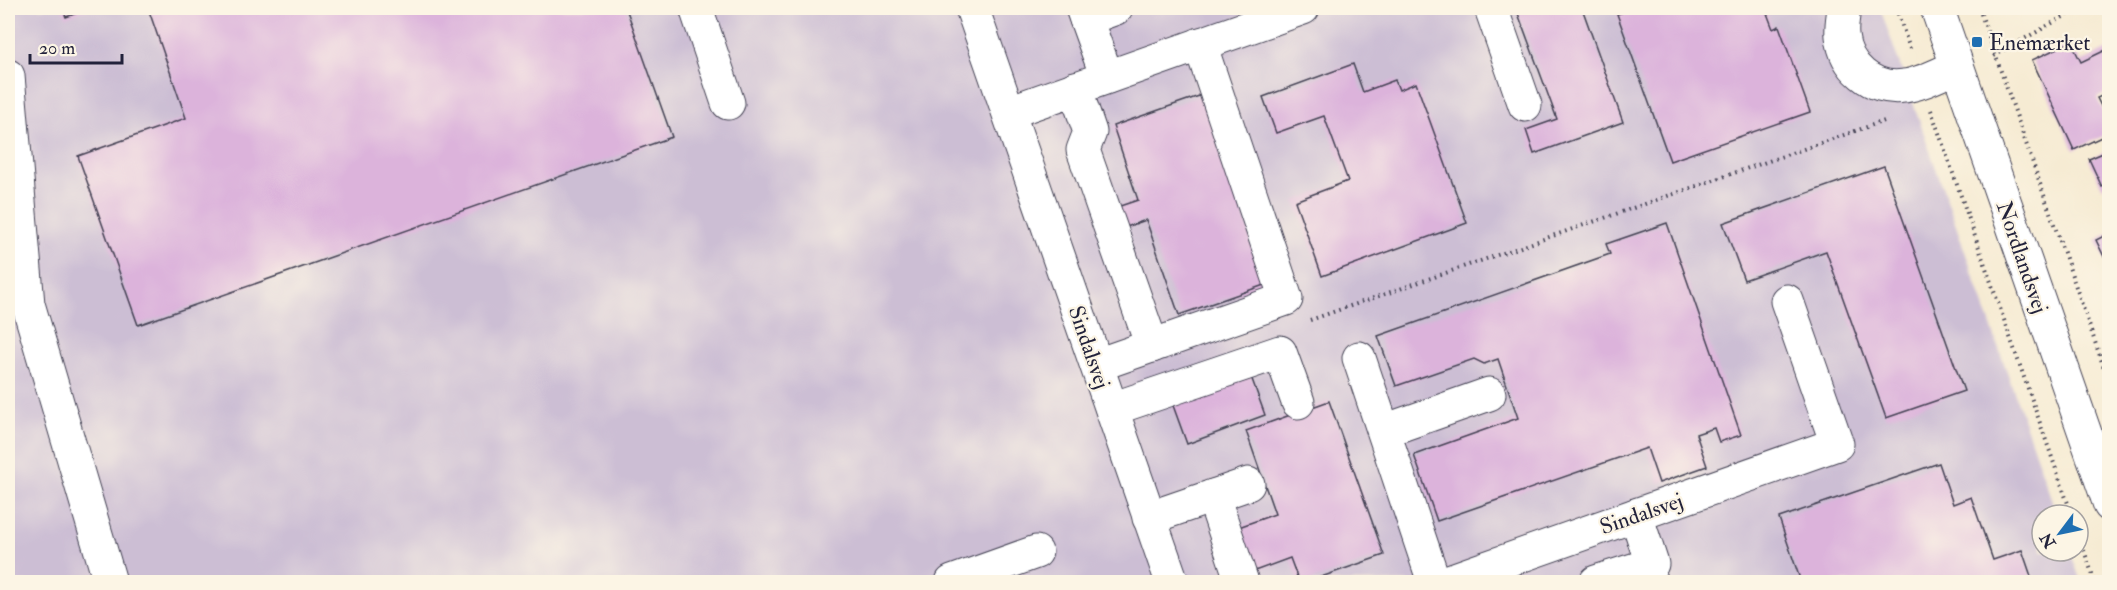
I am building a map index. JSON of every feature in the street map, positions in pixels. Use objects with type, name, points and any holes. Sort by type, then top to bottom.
[{"type":"street","points":[[696,8],[728,103]]},
{"type":"street","name":"Sindalsvej","points":[[972,8],[1172,582]]},
{"type":"street","points":[[1107,77],[1084,13],[1116,8]]},
{"type":"street","points":[[1009,112],[1303,8]]},
{"type":"street","points":[[1491,8],[1525,105]]},
{"type":"street","points":[[1844,8],[1842,21],[1844,47],[1850,60],[1867,79],[1888,86],[1903,87],[1957,67]]},
{"type":"street","name":"Nordlandsvej","points":[[1937,8],[2109,505]]},
{"type":"street","points":[[1097,366],[1286,300],[1200,44]]},
{"type":"street","points":[[8,76],[28,304],[110,582]]},
{"type":"street","points":[[1076,88],[1090,132],[1083,150],[1152,346]]},
{"type":"street","name":"Sindalsvej","points":[[1446,582],[1837,444],[1787,301]]},
{"type":"street","points":[[1112,409],[1280,352],[1298,402]]},
{"type":"street","points":[[1359,358],[1434,582]]},
{"type":"street","points":[[1384,431],[1488,394]]},
{"type":"street","points":[[1149,518],[1248,484]]},
{"type":"street","points":[[1213,496],[1242,582]]},
{"type":"street","points":[[1596,582],[1652,564],[1636,515]]},
{"type":"street","points":[[952,582],[1036,552]]},
{"type":"path","points":[[1896,8],[2068,503]]},
{"type":"path","points":[[1979,8],[2109,385]]},
{"type":"path","points":[[1957,67],[1995,56],[2079,8]]},
{"type":"path","points":[[1309,321],[1895,117]]},
{"type":"path","points":[[2088,563],[2095,582]]},
{"type":"shaded area","points":[[8,8],[1880,8],[2053,503],[2030,503],[2030,563],[2074,563],[2081,582],[8,582]]},
{"type":"building","points":[[62,8],[91,8],[66,17]]},
{"type":"building","points":[[148,8],[626,8],[672,137],[138,325],[78,156],[186,118]]},
{"type":"building","points":[[1516,8],[1582,8],[1623,122],[1534,154],[1526,130],[1557,119]]},
{"type":"building","points":[[1635,8],[1765,8],[1773,29],[1779,26],[1810,112],[1670,161],[1617,14]]},
{"type":"building","points":[[2071,42],[2081,62],[2110,48],[2110,92],[2097,98],[2110,124],[2110,133],[2074,150],[2032,60]]},
{"type":"building","points":[[1353,64],[1363,92],[1395,80],[1399,90],[1416,83],[1467,223],[1322,276],[1295,201],[1348,181],[1324,116],[1276,133],[1263,97]]},
{"type":"building","points":[[1202,95],[1267,284],[1179,315],[1146,220],[1115,231],[1108,210],[1138,200],[1113,126]]},
{"type":"building","points":[[2110,150],[2110,183],[2102,187],[2089,159]]},
{"type":"building","points":[[1884,166],[1964,391],[1886,418],[1826,251],[1744,280],[1723,223]]},
{"type":"building","points":[[1667,223],[1741,435],[1719,442],[1714,428],[1696,434],[1707,466],[1659,483],[1647,448],[1437,521],[1414,455],[1518,418],[1498,359],[1484,364],[1474,359],[1396,386],[1378,336],[1610,254],[1606,244]]},
{"type":"building","points":[[2110,233],[2110,269],[2096,240]]},
{"type":"building","points":[[1249,371],[1265,415],[1187,444],[1171,400]]},
{"type":"building","points":[[1329,401],[1384,555],[1307,582],[1299,582],[1290,558],[1252,572],[1236,528],[1275,514],[1246,431]]},
{"type":"building","points":[[1939,463],[1953,504],[1971,497],[1993,560],[2022,550],[2033,582],[1801,582],[1779,518]]},
{"type":"place","name":"Enemærket","points":[[1977,42]]}]
